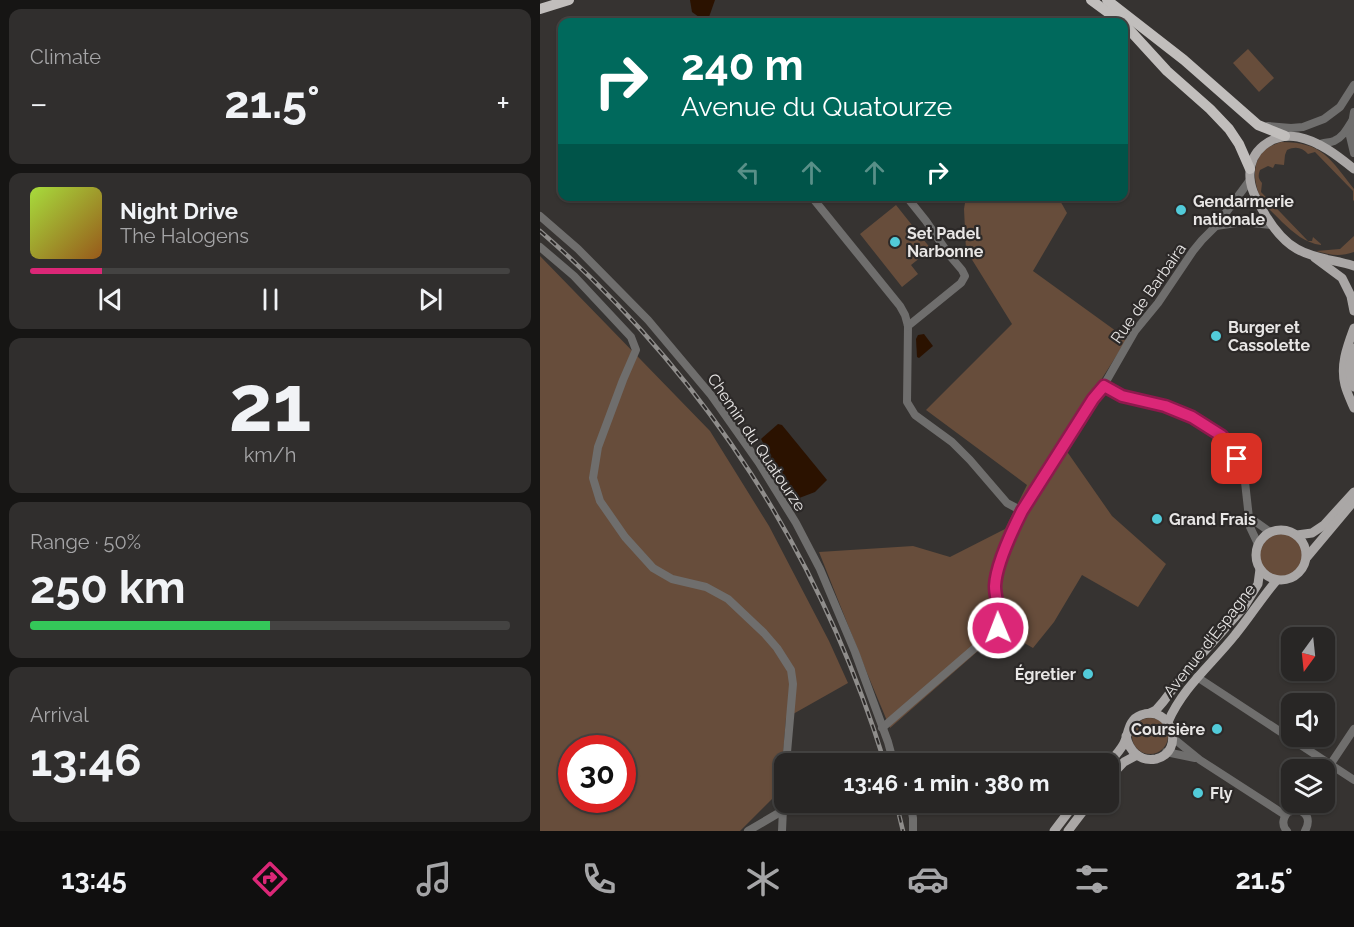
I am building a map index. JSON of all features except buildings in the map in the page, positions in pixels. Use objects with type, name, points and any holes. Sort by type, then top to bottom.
[{"type":"highway","points":[[540,9],[569,0]]},
{"type":"highway","points":[[1091,0],[1118,18]]},
{"type":"highway","points":[[1098,0],[1119,18]]},
{"type":"highway","points":[[1107,0],[1121,18]]},
{"type":"highway","points":[[1113,0],[1122,18]]},
{"type":"highway","points":[[1128,25],[1184,60],[1258,125],[1285,136]]},
{"type":"highway","points":[[1128,26],[1167,71],[1229,129],[1239,144],[1250,175]]},
{"type":"main road","points":[[1354,169],[1334,153],[1318,145],[1301,138],[1285,136],[1261,146],[1255,154],[1250,175],[1256,200],[1271,225],[1283,239],[1298,250],[1310,255],[1354,266]]},
{"type":"main road","points":[[1310,255],[1342,278],[1351,296],[1354,311]]},
{"type":"main road","points":[[1340,261],[1354,258]]},
{"type":"main road","points":[[1354,328],[1344,357],[1343,370],[1345,386],[1354,408]]},
{"type":"main road","points":[[1354,348],[1349,366],[1354,387]]},
{"type":"main road","points":[[1324,525],[1354,485]]},
{"type":"main road","points":[[1298,535],[1312,533],[1324,525],[1354,492]]},
{"type":"main road","points":[[1307,557],[1303,541],[1298,535],[1287,530],[1270,532],[1261,539],[1256,552],[1260,569],[1269,577],[1283,580],[1294,577],[1304,567],[1307,557],[1354,501]]},
{"type":"main road","points":[[1341,516],[1354,508]]},
{"type":"main road","name":"Avenue d'Espagne","points":[[1150,713],[1244,607],[1258,584],[1260,569]]},
{"type":"main road","name":"Avenue d'Espagne","points":[[1168,722],[1173,708],[1183,693],[1235,635],[1277,580]]},
{"type":"main road","points":[[1117,753],[1123,745],[1126,736],[1131,723],[1141,715],[1150,713],[1159,715],[1168,722],[1173,738],[1166,752],[1156,759],[1145,759],[1137,756],[1130,749],[1126,736]]},
{"type":"main road","points":[[1119,767],[1124,762],[1137,756]]},
{"type":"main road","points":[[1054,831],[1068,813]]},
{"type":"main road","points":[[1068,831],[1082,813]]},
{"type":"street","points":[[1258,125],[1291,128],[1324,119],[1340,107],[1354,86]]},
{"type":"street","points":[[1354,112],[1350,136],[1354,153]]},
{"type":"street","points":[[1318,145],[1337,139],[1345,133],[1352,121]]},
{"type":"street","name":"Rue de Barbaira","points":[[882,728],[998,628],[1000,618],[995,586],[1000,561],[1022,511],[1093,399],[1104,386],[1135,331],[1158,303],[1202,240],[1216,226],[1250,175]]},
{"type":"street","points":[[815,201],[905,315],[908,326],[907,402],[915,415],[952,442],[1007,502],[1022,511]]},
{"type":"street","points":[[908,326],[961,283],[965,276],[963,270],[950,256],[910,201]]},
{"type":"street","name":"Chemin du Quatourze","points":[[540,216],[578,249],[648,320],[711,395],[759,464],[796,523],[820,569],[855,652],[891,753]]},
{"type":"street","points":[[1216,226],[1243,222],[1271,225]]},
{"type":"street","points":[[540,247],[591,294],[631,337],[636,350],[598,447],[593,478],[600,501],[625,537],[653,568],[672,579],[706,588],[728,599],[777,648],[791,670],[793,684],[787,753]]},
{"type":"street","points":[[1104,386],[1122,396],[1165,406],[1192,417],[1222,436],[1242,467],[1248,517],[1258,544]]},
{"type":"street","points":[[1248,517],[1270,532]]},
{"type":"street","points":[[1197,677],[1321,759]]},
{"type":"street","points":[[1334,759],[1354,729]]},
{"type":"street","points":[[1173,738],[1200,759],[1285,815]]},
{"type":"street","points":[[1166,752],[1200,759]]},
{"type":"street","points":[[1335,768],[1354,780]]},
{"type":"street","points":[[748,831],[779,813]]},
{"type":"street","points":[[782,813],[782,831]]},
{"type":"street","points":[[912,813],[913,831]]},
{"type":"street","points":[[1287,813],[1284,825],[1287,831]]},
{"type":"street","points":[[1303,813],[1308,818],[1307,830]]},
{"type":"shaded area","points":[[690,0],[715,0],[709,17],[699,17],[692,12]]},
{"type":"shaded area","points":[[1248,49],[1274,78],[1259,92],[1233,63]]},
{"type":"shaded area","points":[[1281,142],[1307,145],[1324,154],[1354,189],[1354,201],[1353,191],[1315,152],[1308,154],[1298,148],[1287,150],[1284,165],[1275,164],[1273,168],[1268,166],[1260,170],[1261,192],[1308,241],[1312,241],[1313,237],[1321,245],[1310,242],[1305,240],[1295,234],[1267,207],[1260,196],[1255,175],[1257,162],[1260,155],[1267,149]]},
{"type":"shaded area","points":[[965,201],[1060,201],[1067,213],[1033,271],[1127,339],[1061,443],[1112,516],[1166,564],[1138,607],[1082,575],[1054,622],[1033,648],[1002,630],[890,728],[819,552],[913,546],[950,557],[1005,529],[1027,485],[926,410],[1012,324],[966,250]]},
{"type":"shaded area","name":"Set Padel Narbonne","points":[[896,205],[931,249],[911,265],[918,274],[902,287],[860,234]]},
{"type":"shaded area","points":[[1354,236],[1354,252],[1335,255],[1316,251],[1340,249]]},
{"type":"shaded area","points":[[540,256],[710,431],[769,526],[829,641],[848,683],[786,718],[783,753],[774,753],[774,797],[740,831],[540,831]]},
{"type":"shaded area","points":[[924,334],[933,346],[919,358],[917,357],[916,339],[918,335]]},
{"type":"shaded area","points":[[778,424],[782,425],[827,480],[815,492],[794,500],[761,439]]},
{"type":"shaded area","points":[[1281,534],[1296,540],[1302,555],[1296,570],[1281,576],[1266,570],[1260,555],[1266,540]]},
{"type":"shaded area","points":[[1150,718],[1163,723],[1168,736],[1163,749],[1150,754],[1137,749],[1132,736],[1137,723]]},
{"type":"railway","points":[[540,231],[600,286],[655,345],[705,407],[750,473],[791,541],[827,613],[859,687],[881,753]]},
{"type":"railway","points":[[899,813],[903,831]]},
{"type":"place","name":"Gendarmerie nationale","points":[[1181,210]]},
{"type":"place","name":"Set Padel Narbonne","points":[[895,242]]},
{"type":"place","name":"Burger et Cassolette","points":[[1216,336]]},
{"type":"place","name":"Grand Frais","points":[[1157,519]]},
{"type":"place","name":"Égretier","points":[[1088,674]]},
{"type":"place","name":"Coursière","points":[[1217,729]]},
{"type":"place","name":"Fly","points":[[1198,793]]},
{"type":"route","points":[[998,628],[1000,618],[995,586],[1000,561],[1012,530],[1093,399],[1104,386],[1122,396],[1165,406],[1192,417],[1222,436],[1237,459]]}]
